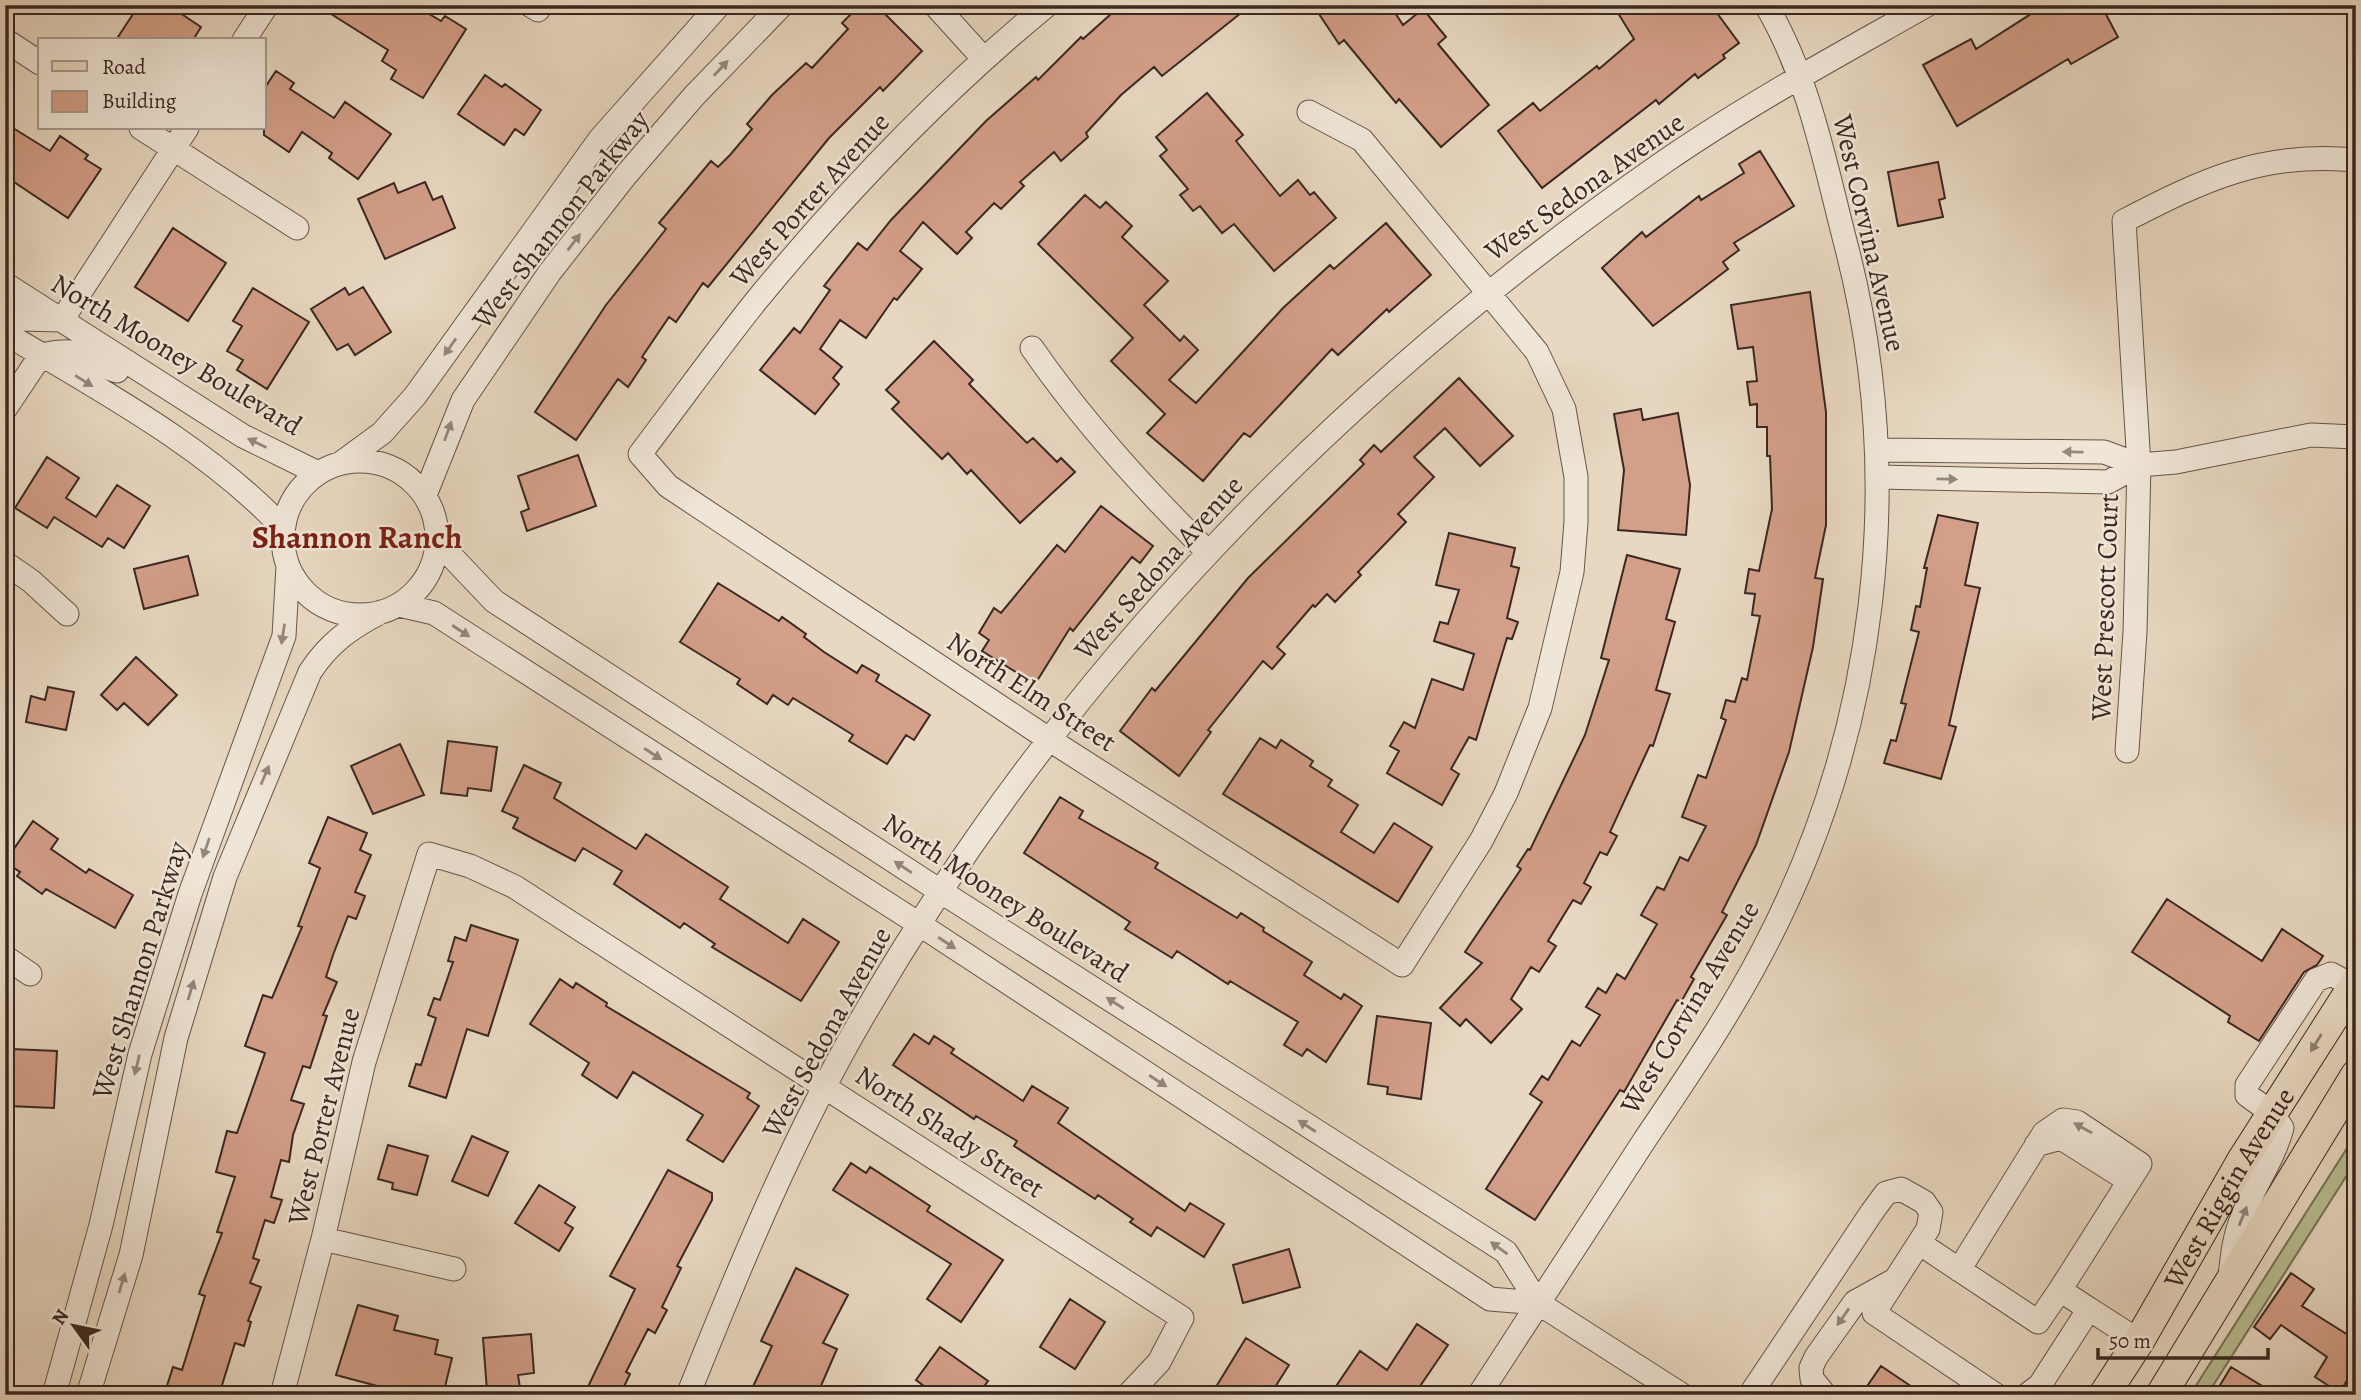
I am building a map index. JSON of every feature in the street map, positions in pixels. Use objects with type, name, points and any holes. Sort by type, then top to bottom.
[{"type":"main road","name":"West Riggin Avenue","points":[[2104,1395],[2139,1341],[2272,1113],[2354,984]]},
{"type":"main road","name":"West Riggin Avenue","points":[[2161,1395],[2356,1075]]},
{"type":"street","points":[[245,38],[267,5]]},
{"type":"street","name":"West Shannon Parkway","points":[[341,463],[382,433],[415,396],[600,139],[719,5]]},
{"type":"street","name":"West Shannon Parkway","points":[[425,495],[463,400],[550,272],[625,175],[694,96],[782,5]]},
{"type":"street","points":[[935,5],[983,58]]},
{"type":"street","name":"West Porter Avenue","points":[[640,454],[755,302],[863,177],[983,58],[1047,5]]},
{"type":"street","name":"West Corvina Avenue","points":[[1479,1395],[1715,1034],[1762,953],[1824,806],[1860,673],[1872,601],[1878,477],[1878,450],[1863,310],[1802,76],[1766,5]]},
{"type":"street","name":"West Sedona Avenue","points":[[688,1395],[743,1258],[826,1087],[862,1017],[919,924],[1050,740],[1208,552],[1265,492],[1378,385],[1488,291],[1667,160],[1802,76],[1927,5]]},
{"type":"street","points":[[5,40],[38,62]]},
{"type":"street","points":[[1309,112],[1362,140],[1488,291]]},
{"type":"street","points":[[144,130],[298,229]]},
{"type":"street","points":[[5,309],[21,319],[62,320],[186,130]]},
{"type":"street","name":"West Prescott Court","points":[[2127,751],[2139,465],[2124,221],[2187,189],[2230,172],[2295,159],[2356,160]]},
{"type":"street","name":"North Mooney Boulevard","points":[[5,284],[243,436],[318,473]]},
{"type":"street","name":"North Elm Street","points":[[640,454],[668,486],[1050,740],[1402,965],[1480,841],[1506,793],[1540,708],[1572,572],[1576,477],[1564,409],[1537,352],[1488,291]]},
{"type":"street","points":[[5,332],[213,464],[283,528]]},
{"type":"street","points":[[1032,348],[1066,397],[1125,469],[1208,552]]},
{"type":"street","points":[[5,409],[41,355],[68,349],[82,353],[115,371],[146,375]]},
{"type":"street","points":[[1878,450],[2104,453],[2139,465],[2175,462],[2296,437],[2326,434],[2356,437]]},
{"type":"street","points":[[365,460],[388,465],[409,477],[425,495],[435,517],[437,541],[432,566],[419,588],[390,608],[358,615],[336,612],[316,601],[299,586],[288,566],[283,548],[283,528],[290,507],[302,488],[318,473],[341,463],[365,460]]},
{"type":"street","points":[[1878,477],[2108,482],[2139,465]]},
{"type":"street","name":"North Mooney Boulevard","points":[[437,541],[494,601],[940,891],[1506,1252],[1538,1303],[1682,1395]]},
{"type":"street","points":[[5,563],[66,614]]},
{"type":"street","name":"West Shannon Parkway","points":[[54,1395],[101,1225],[139,1054],[216,819],[275,667],[284,636],[288,566]]},
{"type":"street","name":"West Shannon Parkway","points":[[88,1395],[131,1255],[176,1038],[225,877],[310,672],[322,653],[339,636],[390,608]]},
{"type":"street","name":"North Mooney Boulevard","points":[[390,608],[434,613],[919,924],[1490,1299],[1538,1303]]},
{"type":"street","name":"West Porter Avenue","points":[[282,1395],[323,1239],[364,1062],[429,854]]},
{"type":"street","name":"North Shady Street","points":[[429,854],[470,866],[515,887],[1182,1318],[1159,1362],[1128,1395]]},
{"type":"street","points":[[5,957],[30,974]]},
{"type":"street","points":[[2230,1283],[2233,1247],[2242,1217],[2274,1154],[2282,1128],[2272,1113]]},
{"type":"street","points":[[1919,1243],[1959,1270],[2038,1322],[2135,1172],[2077,1122],[2063,1120],[2053,1124],[2036,1145],[1959,1270]]},
{"type":"street","points":[[1750,1395],[1886,1192],[1901,1189],[1924,1202],[1931,1212],[1928,1229],[1874,1313],[1996,1395]]},
{"type":"street","points":[[323,1239],[454,1269]]},
{"type":"street","points":[[1825,1395],[1812,1379],[1811,1368],[1816,1357],[1855,1302],[1897,1278]]},
{"type":"street","points":[[2060,1290],[2139,1341]]},
{"type":"street","points":[[2027,1395],[2040,1385],[2089,1309]]},
{"type":"green space","points":[[2356,1134],[2356,1161],[2207,1395],[2190,1395]]},
{"type":"building","points":[[139,5],[168,5],[201,27],[194,38],[117,38]]},
{"type":"building","points":[[317,5],[414,5],[441,21],[445,16],[466,29],[423,98],[391,79],[396,70],[382,61],[388,50]]},
{"type":"building","points":[[860,5],[876,5],[922,51],[883,91],[880,87],[829,138],[708,287],[703,283],[676,322],[669,317],[642,357],[646,360],[628,387],[618,379],[576,440],[535,412],[606,305],[666,229],[659,223],[711,161],[718,167],[730,155],[752,129],[747,124],[772,95],[806,63],[812,68],[848,29],[842,23]]},
{"type":"building","points":[[1121,5],[1251,5],[1162,76],[1154,67],[1121,95],[1086,133],[1088,137],[1061,161],[1054,152],[1020,182],[1024,186],[1001,209],[994,203],[966,232],[972,238],[957,254],[923,222],[900,251],[922,269],[897,300],[894,298],[866,338],[840,320],[820,349],[842,367],[833,378],[839,384],[815,414],[760,370],[794,328],[800,333],[830,290],[824,286],[858,243],[867,250],[891,220],[986,121],[1036,77],[1038,80],[1081,37],[1083,39]]},
{"type":"building","points":[[1313,5],[1390,5],[1403,25],[1423,9],[1446,37],[1438,44],[1489,105],[1441,147],[1399,99],[1396,103],[1344,40],[1339,44]]},
{"type":"building","points":[[1613,5],[1711,5],[1739,43],[1723,55],[1725,58],[1698,78],[1695,74],[1659,104],[1656,100],[1542,188],[1498,131],[1533,103],[1540,111],[1597,66],[1599,69],[1634,39]]},
{"type":"building","points":[[2045,5],[2101,5],[2118,37],[2071,64],[2068,59],[1957,126],[1923,65],[1971,39],[1976,49]]},
{"type":"building","points":[[276,71],[294,83],[290,89],[334,118],[345,102],[391,134],[358,179],[329,158],[332,153],[302,132],[289,152],[264,135],[266,86]]},
{"type":"building","points":[[485,75],[502,87],[505,84],[541,110],[524,135],[515,129],[504,145],[458,114]]},
{"type":"building","points":[[1207,93],[1243,135],[1236,141],[1280,196],[1298,180],[1310,195],[1314,192],[1336,218],[1274,271],[1234,224],[1222,233],[1200,206],[1193,211],[1180,195],[1188,189],[1160,156],[1167,150],[1156,137]]},
{"type":"building","points":[[5,123],[50,151],[60,136],[88,155],[85,159],[101,169],[68,218],[5,176]]},
{"type":"building","points":[[1760,151],[1794,206],[1734,243],[1739,250],[1723,262],[1728,269],[1653,326],[1602,268],[1642,232],[1646,237],[1699,196],[1701,200],[1744,173],[1739,164]]},
{"type":"building","points":[[1938,162],[1945,198],[1939,200],[1943,217],[1898,226],[1888,172]]},
{"type":"building","points":[[425,182],[433,200],[442,196],[455,228],[385,259],[358,199],[394,183],[398,193]]},
{"type":"building","points":[[1085,195],[1100,208],[1106,202],[1132,226],[1122,237],[1168,281],[1144,305],[1180,341],[1184,336],[1198,350],[1169,380],[1196,403],[1283,308],[1330,265],[1334,269],[1386,223],[1431,275],[1389,312],[1387,309],[1338,355],[1332,349],[1250,437],[1244,433],[1203,481],[1147,433],[1165,414],[1111,361],[1133,338],[1038,244]]},
{"type":"building","points":[[173,228],[226,263],[188,321],[135,287]]},
{"type":"building","points":[[363,287],[391,332],[355,355],[348,344],[337,350],[311,309],[345,288],[349,295]]},
{"type":"building","points":[[253,288],[309,322],[267,389],[237,370],[243,360],[227,351],[242,326],[233,321]]},
{"type":"building","points":[[1810,292],[1826,412],[1826,525],[1815,578],[1823,579],[1813,647],[1789,752],[1756,845],[1722,912],[1727,915],[1691,977],[1694,979],[1681,1002],[1677,1000],[1624,1092],[1620,1090],[1535,1220],[1486,1189],[1542,1102],[1530,1094],[1542,1076],[1548,1080],[1572,1041],[1580,1046],[1600,1015],[1586,1007],[1598,988],[1606,993],[1617,974],[1625,979],[1657,924],[1641,915],[1657,887],[1664,890],[1680,857],[1688,861],[1706,826],[1682,817],[1698,775],[1706,778],[1726,720],[1721,718],[1726,700],[1735,702],[1742,678],[1747,680],[1760,616],[1752,615],[1755,594],[1745,593],[1749,569],[1759,571],[1772,509],[1770,456],[1767,456],[1767,427],[1757,427],[1757,404],[1750,405],[1747,382],[1757,381],[1753,347],[1738,349],[1731,305]]},
{"type":"building","points":[[934,341],[973,380],[969,384],[1027,443],[1033,438],[1057,462],[1061,458],[1075,472],[1020,523],[971,470],[967,474],[948,453],[942,459],[892,409],[899,402],[886,390]]},
{"type":"building","points":[[1459,378],[1513,436],[1480,466],[1445,428],[1414,457],[1434,477],[1398,514],[1406,522],[1358,572],[1361,575],[1335,602],[1327,594],[1315,607],[1313,605],[1277,647],[1285,654],[1272,669],[1263,661],[1208,730],[1211,732],[1179,776],[1120,731],[1152,688],[1155,691],[1248,578],[1364,464],[1360,460],[1374,445],[1381,452]]},
{"type":"building","points":[[1641,409],[1643,420],[1678,413],[1690,485],[1686,535],[1618,530],[1624,470],[1614,414]]},
{"type":"building","points":[[578,455],[596,506],[527,531],[521,512],[529,509],[518,476]]},
{"type":"building","points":[[47,457],[79,478],[66,498],[96,517],[117,485],[150,506],[124,548],[108,538],[102,547],[54,517],[47,528],[15,508]]},
{"type":"building","points":[[1101,506],[1153,546],[1140,563],[1132,557],[1073,631],[1070,628],[1035,684],[982,651],[989,640],[979,633],[994,608],[1001,613],[1057,545],[1065,552]]},
{"type":"building","points":[[1938,515],[1978,523],[1965,585],[1980,588],[1949,725],[1956,727],[1941,779],[1884,763],[1891,740],[1896,741],[1906,704],[1901,703],[1919,632],[1911,630],[1916,606],[1920,607],[1927,568],[1924,568]]},
{"type":"building","points":[[1449,533],[1515,548],[1511,566],[1519,568],[1507,618],[1518,622],[1512,639],[1507,638],[1476,740],[1469,737],[1451,769],[1459,774],[1442,805],[1387,773],[1399,751],[1390,746],[1404,722],[1415,728],[1432,679],[1463,690],[1474,654],[1434,641],[1440,622],[1448,624],[1459,590],[1436,585]]},
{"type":"building","points":[[1627,555],[1680,569],[1666,619],[1675,622],[1656,690],[1670,694],[1653,746],[1650,745],[1610,832],[1617,836],[1607,855],[1600,852],[1584,883],[1591,887],[1581,904],[1573,900],[1548,941],[1556,946],[1539,972],[1531,967],[1511,999],[1522,1009],[1491,1043],[1466,1019],[1460,1026],[1440,1008],[1482,963],[1465,952],[1521,869],[1517,866],[1528,849],[1530,850],[1585,735],[1609,660],[1601,658]]},
{"type":"building","points":[[188,556],[198,595],[144,609],[134,569]]},
{"type":"building","points":[[718,583],[779,621],[782,617],[806,634],[804,637],[824,652],[857,673],[862,665],[879,675],[876,681],[930,715],[914,740],[906,735],[887,764],[849,741],[853,735],[793,698],[788,705],[773,695],[767,704],[737,684],[740,679],[680,642]]},
{"type":"building","points":[[136,657],[177,695],[148,725],[124,703],[117,710],[101,695]]},
{"type":"building","points":[[48,687],[74,692],[66,730],[26,722],[31,696],[45,700]]},
{"type":"building","points":[[1260,738],[1276,748],[1281,740],[1313,761],[1310,766],[1332,780],[1328,786],[1358,805],[1341,832],[1374,853],[1394,823],[1432,847],[1398,902],[1223,794]]},
{"type":"building","points":[[448,741],[497,747],[491,791],[468,788],[467,796],[441,793]]},
{"type":"building","points":[[400,744],[424,795],[373,814],[351,766]]},
{"type":"building","points":[[524,765],[561,783],[554,798],[636,849],[646,834],[728,887],[720,899],[788,943],[803,919],[839,942],[801,1001],[712,947],[715,944],[684,923],[680,928],[614,884],[622,871],[583,848],[575,861],[513,828],[518,818],[502,811]]},
{"type":"building","points":[[1060,797],[1083,811],[1079,818],[1158,863],[1155,868],[1237,918],[1241,913],[1264,928],[1263,931],[1312,962],[1304,975],[1341,999],[1344,994],[1362,1006],[1326,1062],[1307,1049],[1302,1056],[1284,1045],[1298,1022],[1230,981],[1228,984],[1177,951],[1172,958],[1125,929],[1130,922],[1024,853]]},
{"type":"building","points":[[328,817],[367,833],[360,850],[371,855],[355,892],[365,896],[356,919],[348,916],[326,977],[337,982],[323,1015],[327,1016],[310,1068],[303,1066],[291,1100],[304,1104],[293,1135],[289,1162],[281,1160],[271,1197],[282,1200],[274,1223],[265,1220],[253,1258],[259,1260],[250,1283],[261,1287],[248,1321],[251,1322],[244,1346],[235,1343],[219,1395],[164,1395],[173,1367],[182,1370],[205,1296],[199,1294],[222,1233],[217,1232],[235,1177],[216,1172],[227,1131],[237,1133],[265,1053],[245,1046],[263,995],[272,998],[302,927],[298,926],[320,868],[309,863]]},
{"type":"building","points":[[33,821],[58,839],[51,849],[86,873],[89,869],[133,895],[115,928],[46,889],[42,894],[17,876],[20,872],[5,862]]},
{"type":"building","points":[[2167,899],[2262,961],[2282,929],[2323,956],[2317,965],[2304,972],[2259,1041],[2228,1022],[2230,1016],[2132,952]]},
{"type":"building","points":[[471,925],[518,940],[488,1036],[467,1029],[446,1098],[409,1086],[416,1064],[421,1065],[436,1018],[428,1015],[434,998],[440,1000],[453,962],[448,961],[455,937],[466,941]]},
{"type":"building","points":[[560,979],[573,988],[576,983],[607,1003],[606,1006],[750,1093],[747,1098],[759,1106],[723,1162],[687,1140],[703,1115],[633,1072],[617,1098],[582,1075],[589,1063],[530,1024]]},
{"type":"building","points":[[1377,1016],[1431,1023],[1421,1099],[1387,1094],[1388,1087],[1368,1084]]},
{"type":"building","points":[[914,1034],[929,1044],[934,1036],[954,1049],[951,1053],[1023,1101],[1032,1086],[1068,1108],[1058,1123],[1185,1211],[1190,1203],[1224,1224],[1204,1257],[1157,1227],[1151,1236],[1130,1222],[1133,1219],[1098,1195],[1095,1199],[1014,1146],[1017,1141],[976,1116],[974,1119],[893,1065]]},
{"type":"building","points":[[11,1049],[57,1051],[54,1108],[8,1106]]},
{"type":"building","points":[[472,1136],[508,1152],[488,1196],[452,1181]]},
{"type":"building","points":[[388,1145],[428,1156],[417,1195],[392,1189],[393,1183],[378,1179]]},
{"type":"building","points":[[851,1163],[866,1173],[870,1167],[930,1206],[927,1211],[1003,1260],[961,1322],[927,1299],[951,1264],[833,1190]]},
{"type":"building","points":[[668,1170],[712,1193],[712,1200],[677,1266],[681,1268],[662,1307],[667,1310],[655,1333],[648,1329],[626,1372],[630,1374],[620,1395],[584,1395],[635,1289],[610,1276]]},
{"type":"building","points":[[539,1185],[575,1207],[565,1223],[573,1228],[559,1251],[515,1223]]},
{"type":"building","points":[[1289,1249],[1300,1287],[1243,1303],[1233,1265]]},
{"type":"building","points":[[796,1268],[848,1295],[823,1343],[837,1349],[817,1395],[749,1395],[772,1346],[761,1341]]},
{"type":"building","points":[[2291,1273],[2314,1289],[2302,1306],[2356,1340],[2356,1388],[2346,1382],[2340,1393],[2315,1377],[2327,1357],[2281,1325],[2270,1339],[2254,1327]]},
{"type":"building","points":[[1070,1299],[1105,1322],[1075,1369],[1040,1347]]},
{"type":"building","points":[[358,1305],[398,1316],[394,1330],[438,1340],[435,1354],[452,1358],[443,1395],[411,1395],[336,1375]]},
{"type":"building","points":[[1417,1324],[1448,1345],[1414,1395],[1330,1395],[1360,1351],[1387,1370]]},
{"type":"building","points":[[531,1334],[534,1373],[518,1375],[520,1388],[487,1391],[483,1338]]},
{"type":"building","points":[[1246,1338],[1289,1365],[1270,1395],[1211,1395]]},
{"type":"building","points":[[940,1347],[988,1381],[978,1395],[936,1395],[916,1380]]},
{"type":"building","points":[[1881,1366],[1924,1395],[1861,1395]]},
{"type":"building","points":[[2231,1367],[2277,1395],[2214,1395]]},
{"type":"district","name":"Shannon Ranch","points":[[357,537]]}]
